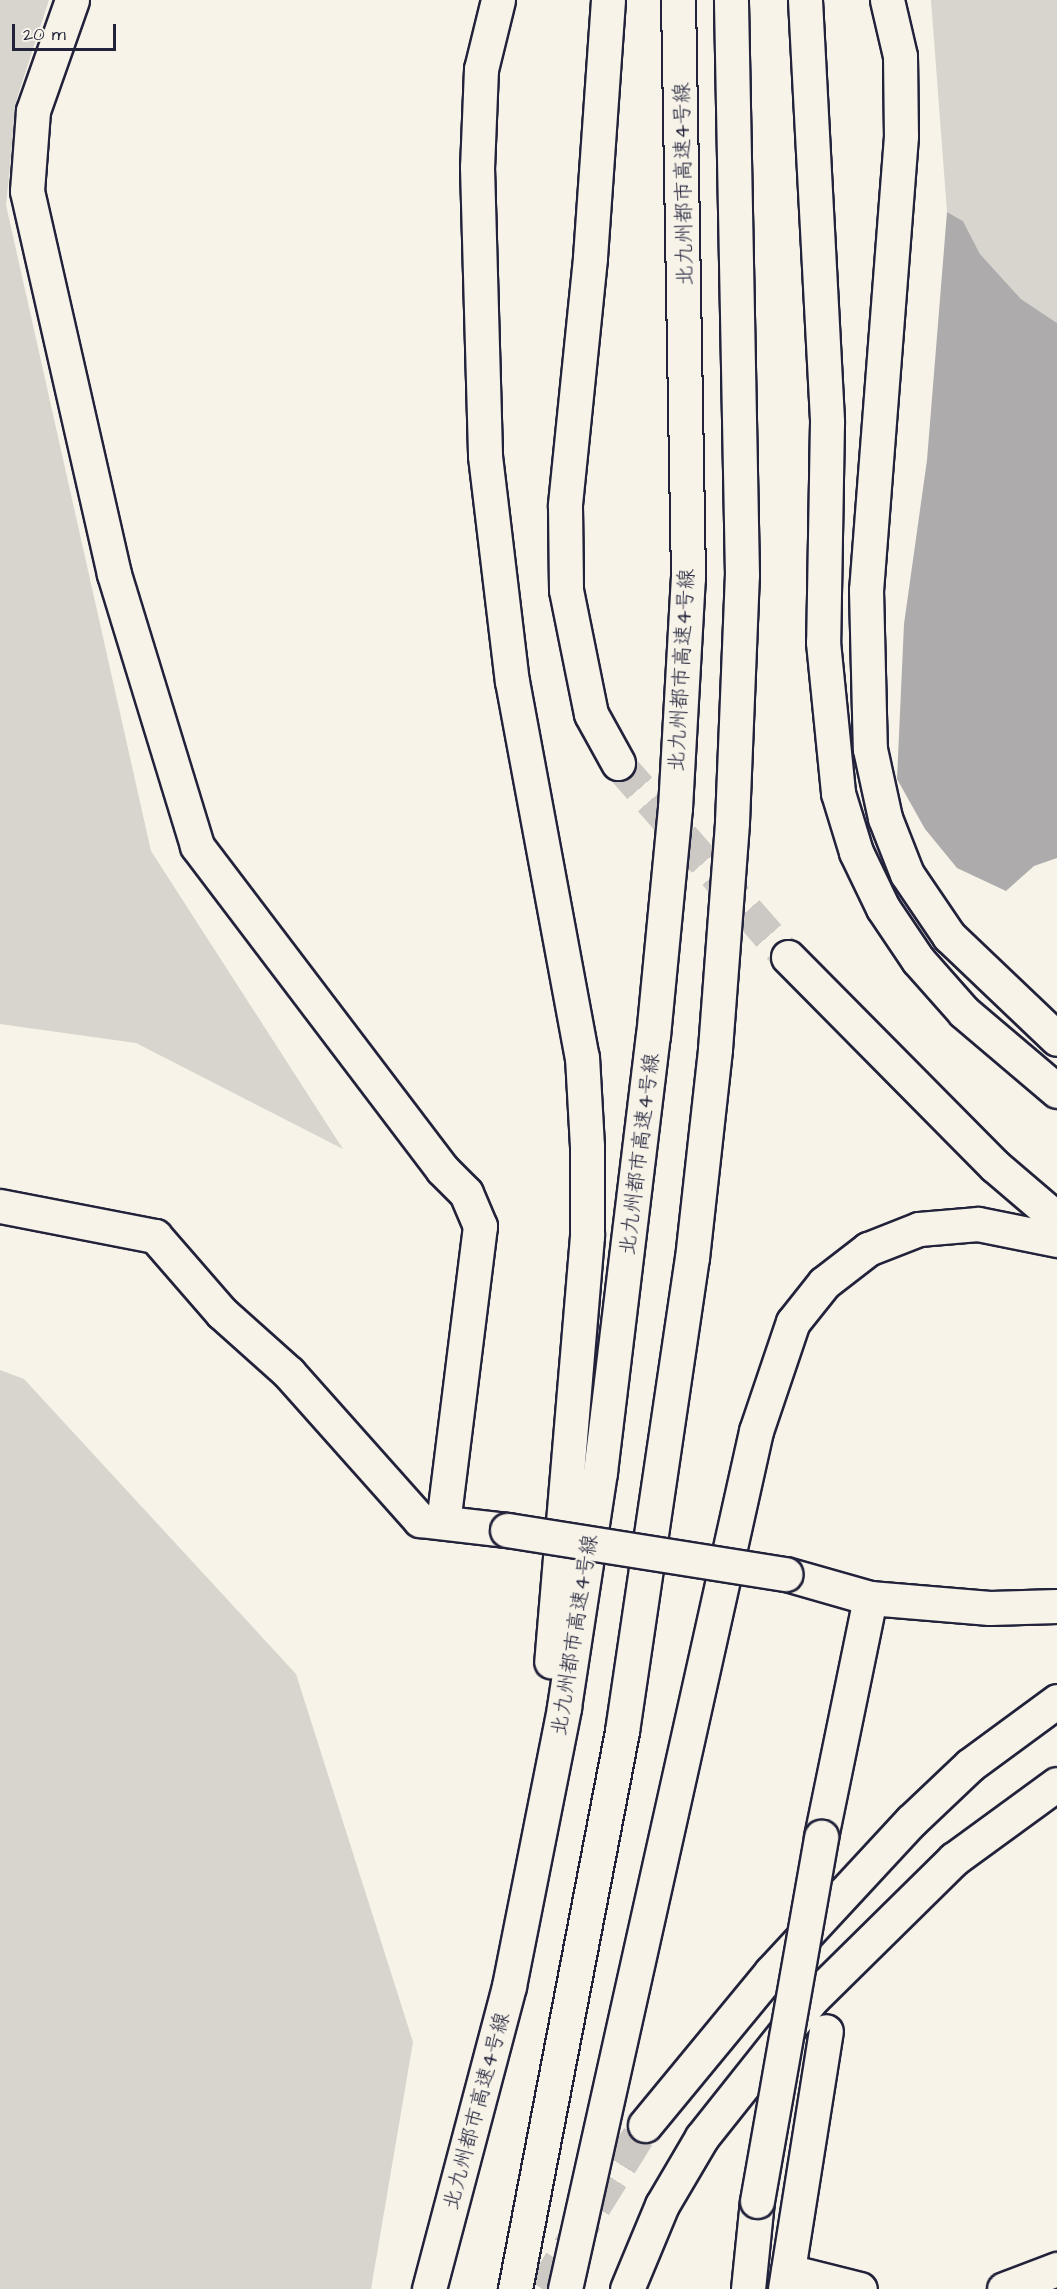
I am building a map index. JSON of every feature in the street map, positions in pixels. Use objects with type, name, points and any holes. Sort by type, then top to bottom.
[{"type":"main road","points":[[72,0],[33,111],[27,191],[114,574],[197,846],[442,1169],[466,1193],[480,1226],[443,1521]]},
{"type":"main road","points":[[498,0],[481,69],[477,167],[485,456],[512,681],[582,1057],[587,1146],[587,1236],[531,1887]]},
{"type":"main road","points":[[608,0],[590,258],[565,506],[565,579],[575,655],[591,714],[618,763]]},
{"type":"main road","name":"北九州都市高速4号線","points":[[429,2289],[531,1887],[600,1472],[675,808],[688,578],[678,0]]},
{"type":"main road","points":[[515,2289],[626,1707],[693,1258],[715,1050],[732,822],[742,575],[731,0]]},
{"type":"main road","points":[[805,0],[827,422],[823,642],[828,721],[838,793],[856,852],[883,908],[918,960],[964,1012],[1057,1091]]},
{"type":"main road","points":[[887,0],[900,56],[901,136],[866,590],[870,749],[885,818],[907,874],[949,936],[1057,1039]]},
{"type":"main road","points":[[788,957],[995,1166],[1057,1219]]},
{"type":"main road","points":[[918,960],[1057,1074]]},
{"type":"main road","points":[[0,1206],[155,1236],[222,1313],[289,1373],[420,1520],[507,1530],[786,1574],[870,1598],[990,1608],[1057,1606]]},
{"type":"main road","points":[[565,2289],[750,1455],[793,1322],[824,1283],[868,1249],[919,1229],[978,1224],[1057,1240]]},
{"type":"main road","points":[[748,2289],[757,2201],[821,1837],[870,1598]]},
{"type":"main road","points":[[645,2125],[771,1972],[903,1829],[970,1765],[1057,1701]]},
{"type":"main road","points":[[627,2289],[662,2205],[702,2137],[811,2000],[954,1859],[1057,1784]]},
{"type":"main road","points":[[826,2031],[786,2280],[860,2289]]},
{"type":"main road","points":[[1004,2289],[1057,2269]]},
{"type":"shaded area","points":[[0,0],[49,0],[17,98],[6,205],[151,851],[343,1149],[136,1043],[0,1024]]},
{"type":"shaded area","points":[[931,0],[1057,0],[1057,323],[1021,299],[980,254],[963,221],[947,212]]},
{"type":"shaded area","points":[[947,212],[963,221],[980,254],[1021,299],[1057,323],[1057,858],[1034,866],[1006,891],[957,868],[925,829],[897,779],[904,624],[927,460]]},
{"type":"shaded area","points":[[0,1370],[24,1379],[296,1674],[413,2042],[371,2289],[0,2289]]},
{"type":"tunnel","points":[[618,763],[788,957]]},
{"type":"tunnel","points":[[543,2289],[645,2125]]}]
